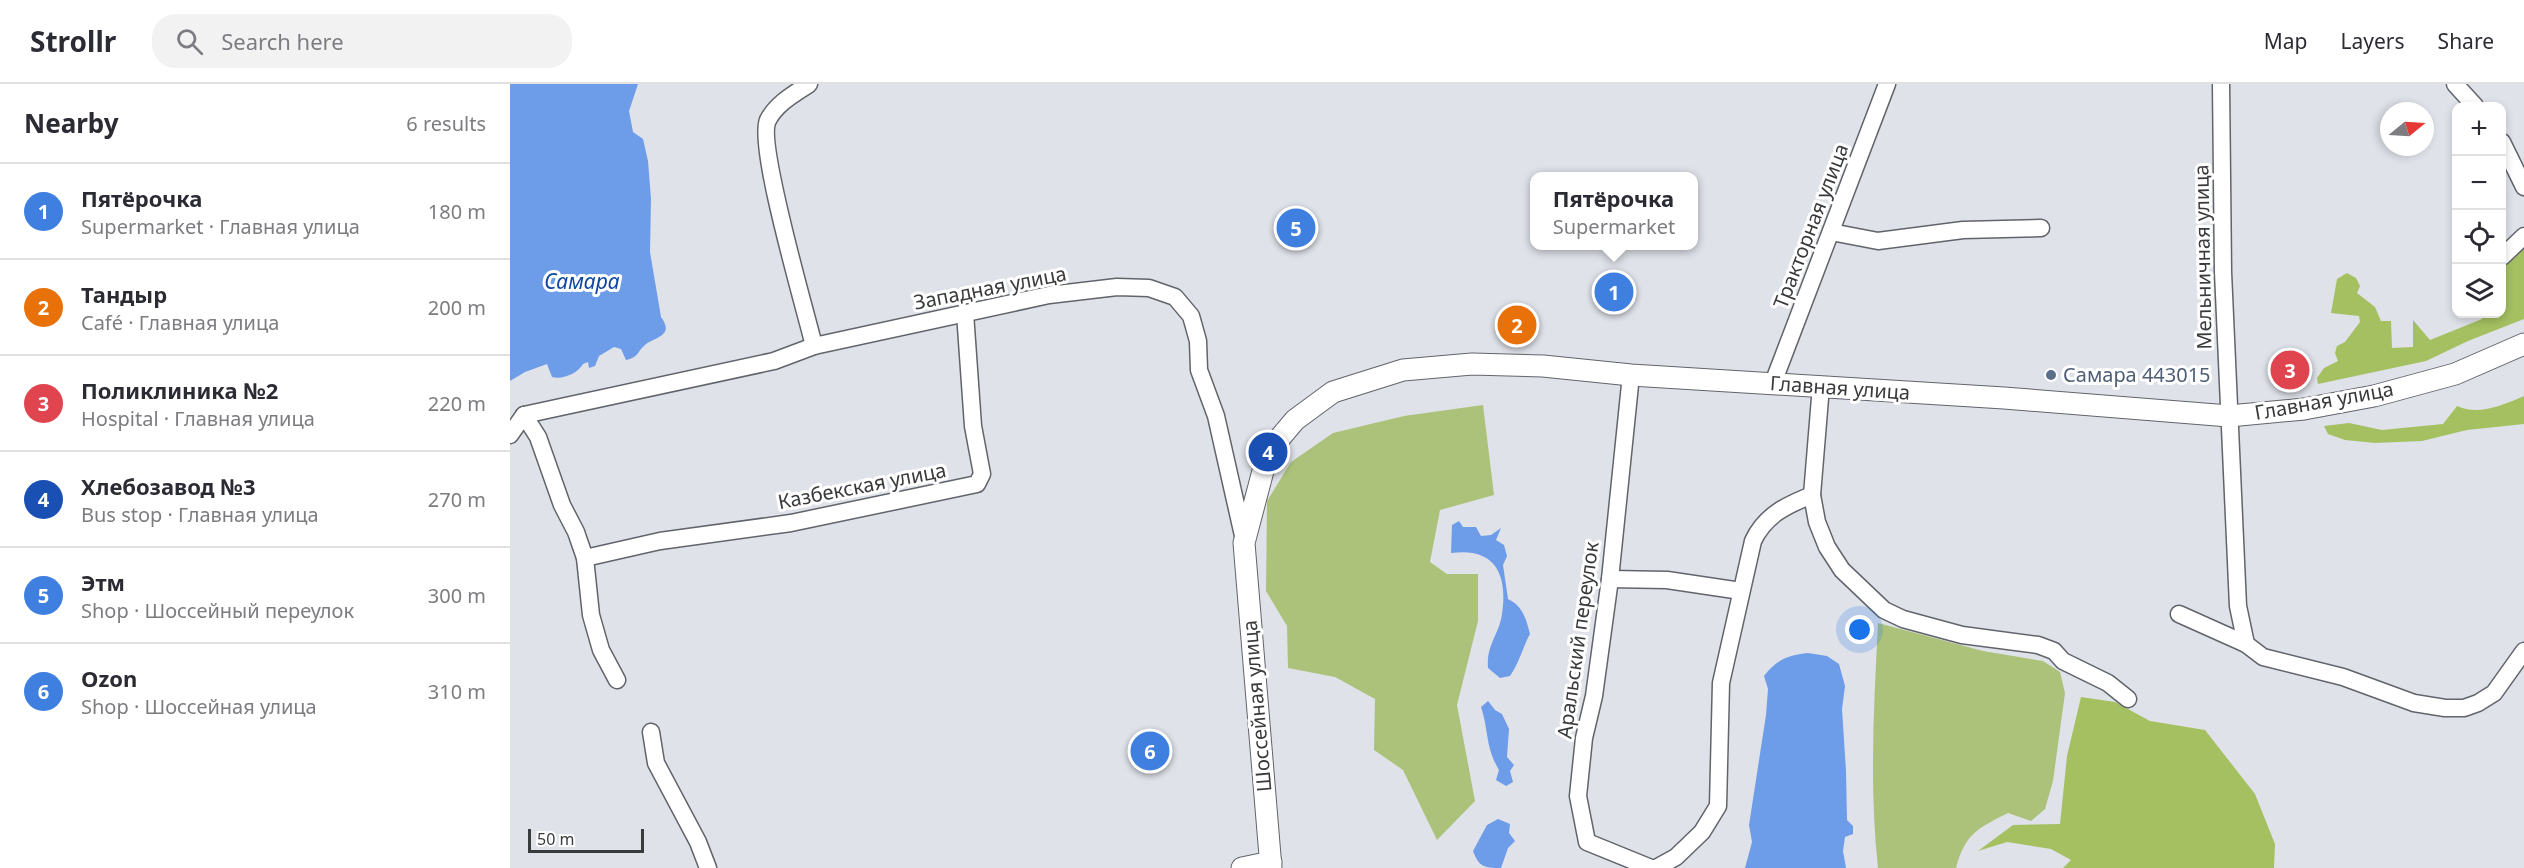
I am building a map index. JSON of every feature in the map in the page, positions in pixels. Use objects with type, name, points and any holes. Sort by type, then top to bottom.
[{"type":"main road","name":"Главная улица","points":[[1244,543],[1268,452],[1295,420],[1333,392],[1403,370],[1472,364],[1543,366],[1631,375],[2004,398],[2229,416],[2304,409],[2374,396],[2455,374],[2524,344]]},
{"type":"main road","name":"Шоссейная улица","points":[[1244,543],[1271,865]]},
{"type":"main road","points":[[1242,868],[1271,865]]},
{"type":"street","points":[[809,84],[782,102],[767,122],[766,146],[814,346]]},
{"type":"street","name":"Тракторная улица","points":[[1773,383],[1887,84]]},
{"type":"street","name":"Мельничная улица","points":[[2221,84],[2223,272],[2229,416],[2238,606],[2246,644]]},
{"type":"street","points":[[2455,84],[2471,102]]},
{"type":"street","points":[[2506,150],[2524,187]]},
{"type":"street","points":[[1831,232],[1878,241],[1963,231],[2041,228]]},
{"type":"street","points":[[2506,253],[2524,236]]},
{"type":"street","name":"Западная улица","points":[[524,415],[774,361],[814,346],[1049,295],[1117,287],[1149,288],[1174,297],[1191,316],[1198,341],[1199,370],[1216,416],[1244,543]]},
{"type":"street","name":"Казбекская улица","points":[[585,558],[660,541],[790,523],[977,484],[982,474],[973,426],[965,313]]},
{"type":"street","name":"Аральский переулок","points":[[1631,375],[1610,579],[1594,696],[1584,738],[1578,796],[1587,842],[1651,868]]},
{"type":"street","points":[[1821,387],[1812,495],[1817,522],[1827,547],[1842,570],[1884,610],[1903,619],[1962,635],[2046,648],[2054,651],[2063,661],[2108,683],[2128,699]]},
{"type":"street","points":[[510,435],[524,415],[538,437],[562,505],[576,532],[585,558],[591,615],[601,650],[617,680]]},
{"type":"street","points":[[1656,868],[1676,857],[1702,832],[1718,806],[1721,683],[1753,541],[1760,526],[1784,507],[1812,495]]},
{"type":"street","points":[[1610,579],[1667,580],[1741,591]]},
{"type":"street","points":[[2179,614],[2246,644],[2262,657],[2343,677],[2414,703],[2445,708],[2464,708],[2494,693],[2524,651]]},
{"type":"street","points":[[651,732],[656,763],[698,842],[708,868]]},
{"type":"green space","points":[[2524,241],[2524,319],[2468,341],[2426,361],[2318,384],[2317,378],[2324,368],[2338,361],[2335,353],[2337,346],[2345,342],[2360,322],[2359,316],[2331,313],[2337,279],[2347,273],[2356,278],[2360,286],[2357,293],[2375,307],[2381,321],[2391,321],[2392,348],[2413,347],[2413,320],[2430,340],[2482,318],[2506,318],[2506,259]]},
{"type":"green space","points":[[2524,396],[2524,424],[2467,430],[2422,441],[2375,443],[2345,440],[2328,434],[2324,426],[2349,423],[2382,430],[2443,424],[2457,406],[2482,410]]},
{"type":"green space","points":[[1483,405],[1494,495],[1440,510],[1430,562],[1447,574],[1478,574],[1478,621],[1457,705],[1475,801],[1437,840],[1403,770],[1374,750],[1375,699],[1335,677],[1288,668],[1287,626],[1266,591],[1267,501],[1291,462],[1333,433],[1404,416]]},
{"type":"green space","points":[[1878,623],[1983,651],[2043,661],[2060,672],[2065,693],[2053,781],[2045,809],[2031,821],[2008,813],[1988,823],[1968,840],[1956,868],[1878,868],[1873,776]]},
{"type":"green space","points":[[2081,697],[2115,702],[2150,721],[2205,730],[2255,794],[2275,844],[2274,868],[2063,868],[2071,860],[2051,849],[2007,842],[1978,851],[2013,825],[2060,824],[2067,756]]},
{"type":"water","name":"Самара","points":[[510,84],[638,84],[629,111],[633,132],[643,139],[648,161],[651,199],[650,252],[661,317],[666,328],[662,335],[645,345],[633,358],[626,360],[621,349],[614,347],[599,356],[595,366],[589,368],[588,362],[565,377],[552,377],[547,364],[525,372],[510,381]]},
{"type":"water","points":[[1459,521],[1463,527],[1476,527],[1481,536],[1491,535],[1501,528],[1496,540],[1504,545],[1507,556],[1503,565],[1508,599],[1520,609],[1530,634],[1510,676],[1500,678],[1488,668],[1489,653],[1502,614],[1503,587],[1500,576],[1488,559],[1478,554],[1451,553],[1452,525]]},
{"type":"water","points":[[1808,653],[1827,656],[1839,664],[1845,686],[1842,709],[1847,820],[1853,826],[1853,834],[1845,837],[1843,851],[1846,868],[1745,868],[1752,842],[1749,825],[1766,715],[1768,689],[1764,676],[1783,659]]},
{"type":"water","points":[[1488,701],[1495,710],[1502,714],[1509,729],[1507,757],[1514,765],[1510,771],[1513,782],[1506,786],[1496,780],[1499,770],[1489,746],[1481,707]]},
{"type":"water","points":[[1498,819],[1510,824],[1509,833],[1515,841],[1508,848],[1501,868],[1486,867],[1480,863],[1473,851],[1487,825]]},
{"type":"place","name":"Этм","points":[[1296,228]]},
{"type":"place","name":"Пятёрочка","points":[[1614,292]]},
{"type":"place","name":"Тандыр","points":[[1517,325]]},
{"type":"place","name":"Поликлиника №2","points":[[2290,370]]},
{"type":"place","name":"Самара 443015","points":[[2051,375]]},
{"type":"place","name":"Хлебозавод №3","points":[[1268,452]]},
{"type":"place","name":"Ozon","points":[[1150,751]]}]
